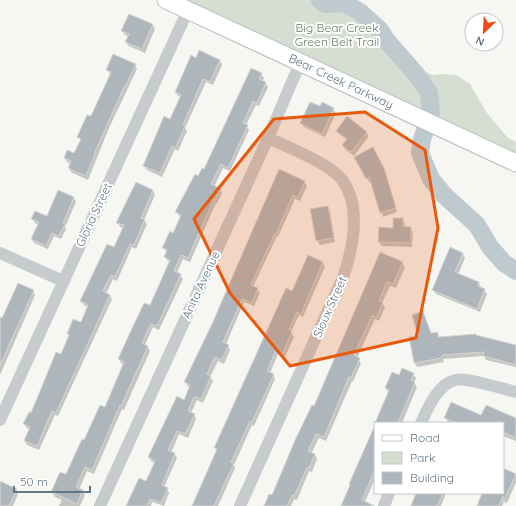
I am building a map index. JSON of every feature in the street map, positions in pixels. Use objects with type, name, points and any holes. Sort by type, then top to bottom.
[{"type":"main road","name":"Bear Creek Parkway","points":[[166,0],[516,163]]},
{"type":"street","name":"Gloria Street","points":[[0,420],[188,10]]},
{"type":"street","name":"Anita Avenue","points":[[100,506],[268,138],[300,63]]},
{"type":"street","name":"Sioux Street","points":[[240,506],[344,276],[352,246],[353,205],[348,190],[342,179],[314,159],[268,138]]},
{"type":"street","points":[[0,253],[63,281]]},
{"type":"street","points":[[422,422],[433,399],[441,389],[456,380],[469,381],[516,392]]},
{"type":"street","points":[[384,506],[390,494]]},
{"type":"highlighted area","points":[[365,112],[425,150],[438,228],[416,338],[290,366],[230,293],[194,219],[274,119]]},
{"type":"green space","name":"Big Bear Creek Green Belt Trail","points":[[186,0],[320,0],[325,4],[344,3],[360,12],[370,21],[410,64],[432,75],[456,75],[470,84],[487,113],[508,138],[516,142],[516,155]]},
{"type":"building","points":[[129,14],[153,24],[142,49],[125,42],[129,34],[121,31]]},
{"type":"building","points":[[199,50],[220,60],[210,82],[203,79],[183,125],[185,126],[176,147],[172,146],[160,173],[143,166],[164,116],[170,119],[181,95],[175,92],[191,55],[196,58]]},
{"type":"building","points":[[113,54],[136,64],[94,154],[86,176],[68,168],[71,161],[64,158],[67,150],[74,153],[81,139],[77,137],[87,115],[91,116],[111,72],[106,70]]},
{"type":"building","points":[[251,68],[262,73],[259,79],[266,82],[257,103],[253,101],[243,123],[248,125],[228,168],[221,164],[211,184],[220,188],[215,200],[214,199],[188,258],[181,255],[174,271],[181,274],[157,326],[151,324],[142,343],[148,346],[121,406],[120,405],[92,470],[85,467],[76,487],[83,490],[77,504],[51,492],[60,472],[66,474],[100,405],[105,407],[124,362],[118,359],[144,303],[150,305],[170,260],[164,257],[167,250],[162,248],[170,231],[173,233],[181,215],[175,212],[195,174],[198,176],[202,168],[204,169]]},
{"type":"building","points":[[310,102],[320,106],[322,102],[334,108],[322,134],[300,123]]},
{"type":"building","points":[[347,116],[367,132],[351,152],[342,145],[347,139],[336,131]]},
{"type":"building","points":[[373,147],[384,168],[396,208],[380,213],[369,177],[366,179],[354,157]]},
{"type":"building","points":[[279,169],[305,181],[298,197],[293,195],[251,285],[258,288],[252,303],[242,299],[223,342],[229,345],[221,360],[215,357],[207,374],[211,376],[201,399],[194,397],[188,411],[195,414],[185,434],[177,431],[168,450],[175,453],[162,485],[168,488],[161,503],[150,499],[147,506],[126,506],[139,478],[146,481],[155,461],[148,457],[177,396],[184,400],[190,385],[184,382],[212,324]]},
{"type":"building","points":[[136,182],[153,190],[141,218],[145,219],[134,245],[130,244],[115,277],[111,275],[103,291],[110,295],[56,413],[52,411],[37,446],[24,441],[30,427],[23,424],[29,412],[31,413],[56,352],[61,354],[69,335],[67,334],[73,319],[81,322],[88,305],[80,301],[107,244],[114,247],[124,225],[116,223]]},
{"type":"building","points":[[58,190],[74,197],[63,223],[65,224],[59,236],[52,233],[46,246],[31,239],[39,222],[31,219],[35,211],[47,216]]},
{"type":"building","points":[[328,206],[334,238],[316,241],[310,209]]},
{"type":"building","points":[[393,218],[403,218],[403,226],[411,227],[411,243],[378,242],[379,227],[393,228]]},
{"type":"building","points":[[450,247],[463,253],[455,272],[479,282],[478,286],[485,289],[477,309],[432,290]]},
{"type":"building","points":[[380,252],[403,262],[393,284],[387,282],[379,301],[383,302],[377,317],[372,316],[354,355],[360,358],[351,378],[349,377],[324,437],[316,434],[308,451],[315,454],[294,496],[292,495],[287,506],[264,506],[269,494],[272,495],[296,438],[312,405],[314,406]]},
{"type":"building","points":[[308,255],[323,262],[301,314],[297,312],[289,330],[292,332],[283,353],[276,350],[267,371],[274,374],[252,422],[250,421],[231,462],[234,463],[222,489],[214,506],[192,506],[217,449],[214,448],[286,288],[292,291]]},
{"type":"building","points":[[18,283],[34,290],[0,365],[0,317],[2,318]]},
{"type":"building","points":[[423,311],[431,333],[438,332],[438,337],[476,334],[516,345],[516,365],[483,356],[484,352],[442,355],[442,358],[414,363],[409,337],[418,336],[412,315]]},
{"type":"building","points":[[402,368],[414,373],[411,380],[415,382],[398,422],[375,422],[389,390],[385,388],[392,372],[399,375]]},
{"type":"building","points":[[451,402],[481,415],[486,405],[516,418],[516,438],[504,432],[504,422],[454,422],[444,418]]},
{"type":"building","points":[[374,427],[374,472],[362,500],[375,506],[341,506],[350,485],[349,484]]},
{"type":"building","points":[[504,468],[516,474],[503,503],[503,496],[499,506],[477,506],[482,494],[504,494]]},
{"type":"building","points":[[0,481],[17,489],[9,506],[0,506]]},
{"type":"building","points":[[416,494],[443,494],[437,506],[411,506]]},
{"type":"waterway","points":[[320,0],[325,4],[344,3],[360,12],[380,30],[387,41],[416,74],[429,93],[431,113],[422,139],[420,153],[431,179],[444,195],[477,225],[490,247],[504,263],[516,271]]}]
